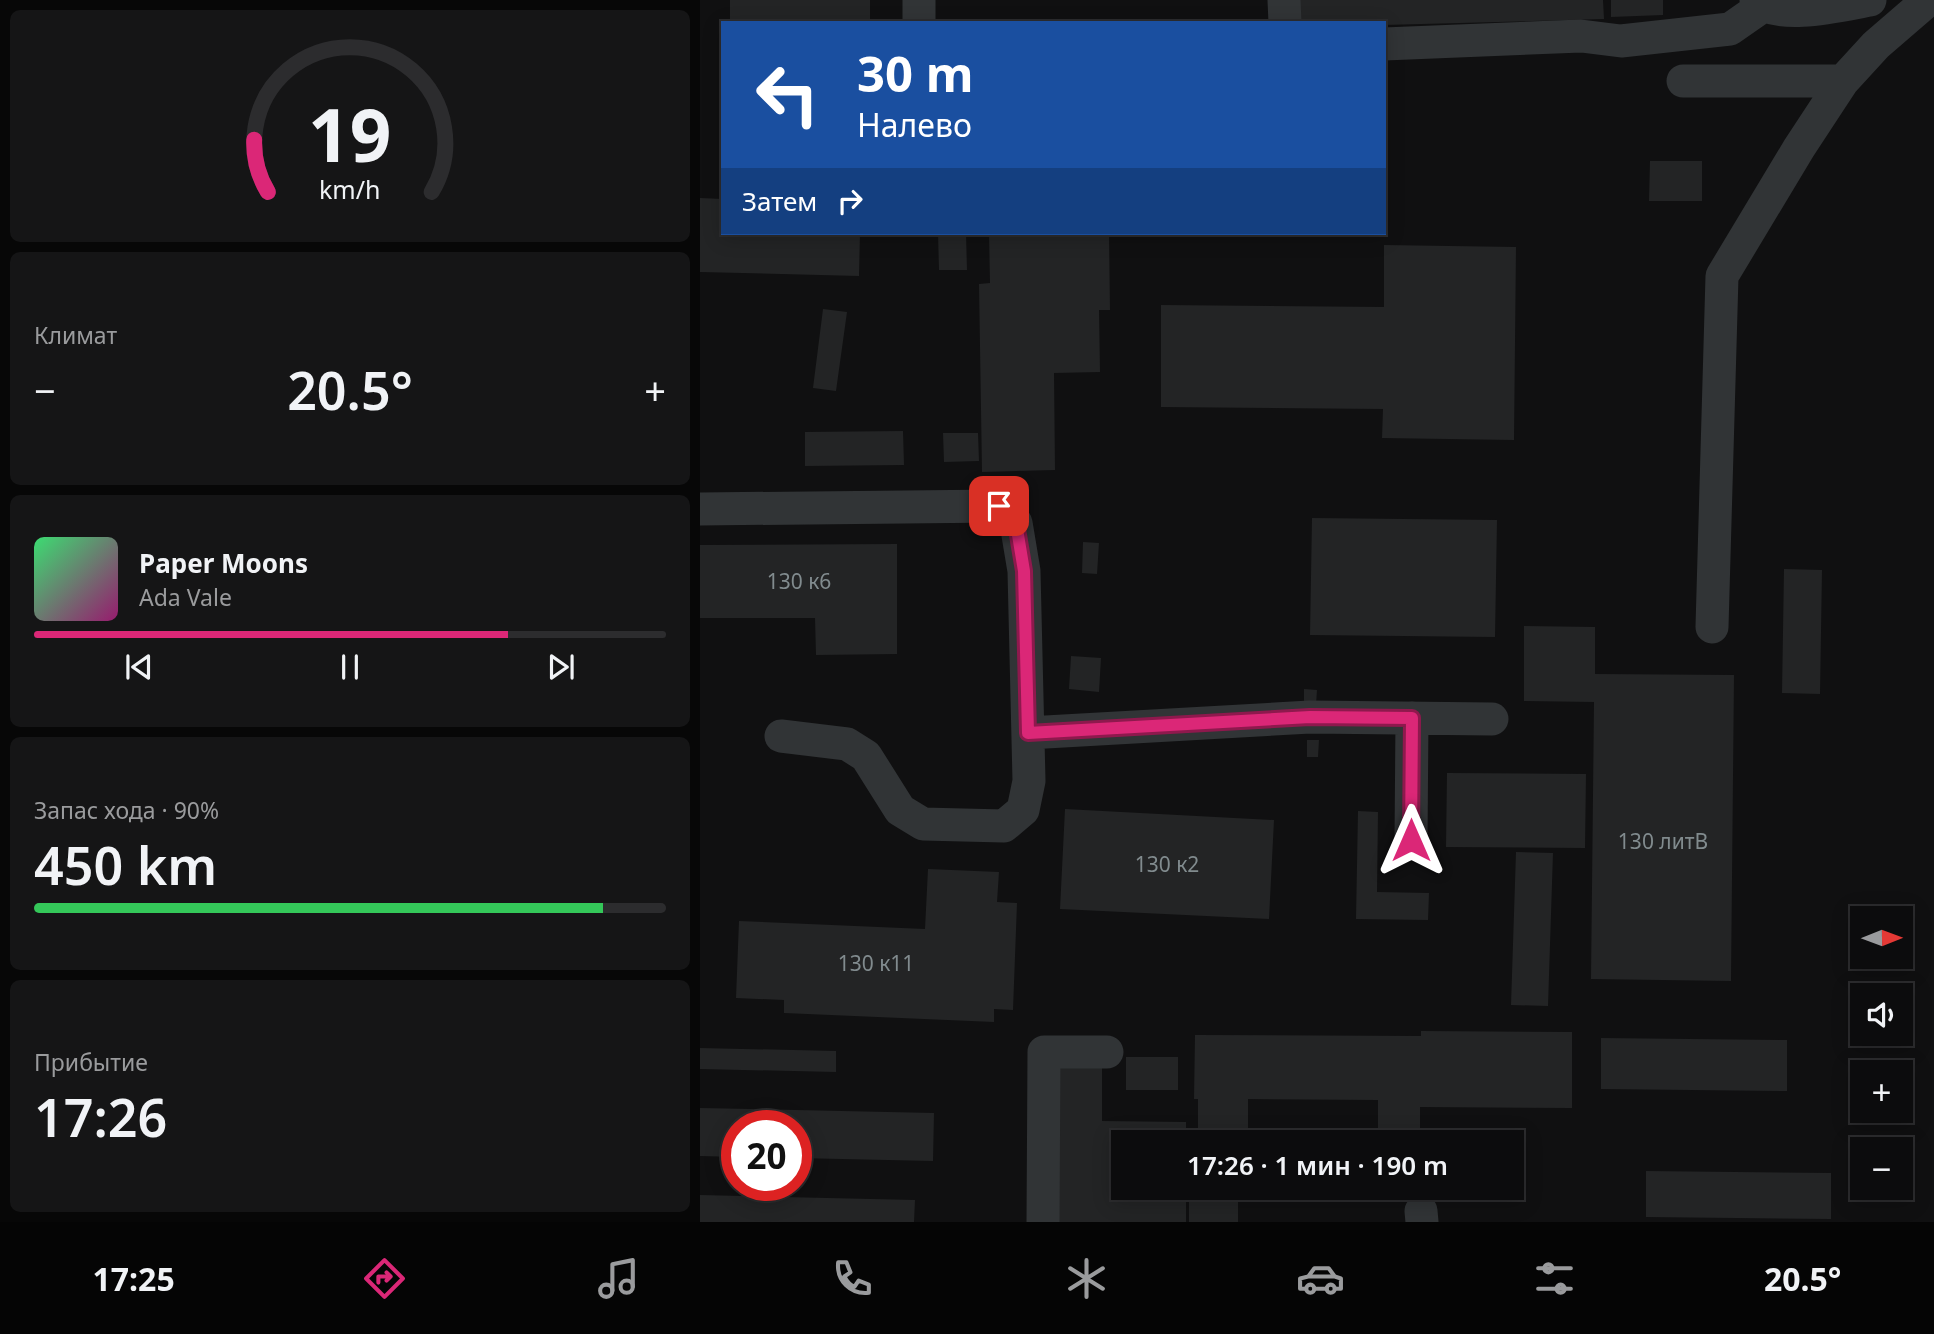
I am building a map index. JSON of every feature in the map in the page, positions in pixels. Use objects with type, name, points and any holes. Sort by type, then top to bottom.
[{"type":"street","points":[[919,0],[919,21]]},
{"type":"street","points":[[1284,0],[1285,21]]},
{"type":"street","points":[[1386,44],[1580,36],[1621,41],[1730,29],[1760,3],[1809,11],[1870,0]]},
{"type":"street","points":[[1880,0],[1930,1]]},
{"type":"street","points":[[1712,627],[1722,276],[1843,81],[1875,45],[1930,1]]},
{"type":"street","points":[[1683,81],[1843,81]]},
{"type":"street","points":[[700,509],[999,506],[1016,523],[1024,571],[1028,733],[1029,781],[1023,810],[1004,826],[923,824],[900,810],[866,756],[847,744],[781,736]]},
{"type":"street","points":[[1028,733],[1310,717],[1492,719]]},
{"type":"street","points":[[1411,840],[1412,718]]},
{"type":"street","points":[[1043,1222],[1044,1052],[1107,1052]]},
{"type":"building","points":[[730,0],[870,0],[870,21],[730,21]]},
{"type":"building","points":[[1297,0],[1603,0],[1604,19],[1386,25],[1386,21],[1298,21]]},
{"type":"building","points":[[1611,0],[1663,0],[1663,15],[1611,17]]},
{"type":"building","points":[[1650,161],[1702,161],[1702,201],[1649,201]]},
{"type":"building","points":[[700,198],[721,199],[721,235],[860,235],[859,276],[700,272]]},
{"type":"building","points":[[938,235],[966,235],[967,270],[939,270]]},
{"type":"building","points":[[989,235],[1109,235],[1110,310],[1099,310],[1100,372],[1054,373],[1055,470],[982,472],[979,284],[990,283]]},
{"type":"building","points":[[1384,245],[1516,247],[1514,440],[1382,438],[1383,409],[1161,407],[1161,305],[1384,307]]},
{"type":"building","points":[[823,309],[847,312],[836,391],[813,388]]},
{"type":"building","points":[[903,431],[904,465],[805,466],[805,432]]},
{"type":"building","points":[[943,433],[978,433],[979,461],[944,462]]},
{"type":"building","points":[[1312,518],[1497,520],[1495,637],[1310,635]]},
{"type":"building","points":[[1083,542],[1099,543],[1097,574],[1082,573]]},
{"type":"building","points":[[897,544],[897,654],[816,655],[815,618],[700,618],[700,545]]},
{"type":"building","points":[[1784,569],[1822,570],[1820,694],[1782,693]]},
{"type":"building","points":[[1524,626],[1595,627],[1595,674],[1734,675],[1731,981],[1591,979],[1594,702],[1524,701]]},
{"type":"building","points":[[1071,656],[1101,658],[1099,692],[1069,689]]},
{"type":"building","points":[[1304,689],[1317,690],[1316,705],[1304,705]]},
{"type":"building","points":[[1307,740],[1319,740],[1318,757],[1307,757]]},
{"type":"building","points":[[1447,773],[1586,774],[1585,848],[1446,847]]},
{"type":"building","points":[[1065,809],[1274,820],[1269,919],[1060,909]]},
{"type":"building","points":[[1358,811],[1378,812],[1377,892],[1429,893],[1428,920],[1356,919]]},
{"type":"building","points":[[1516,852],[1553,853],[1548,1006],[1511,1005]]},
{"type":"building","points":[[928,869],[999,872],[997,902],[1017,903],[1013,1010],[994,1009],[994,1022],[784,1013],[784,1000],[736,998],[739,921],[925,929]]},
{"type":"building","points":[[1421,1031],[1572,1032],[1572,1108],[1420,1107],[1420,1130],[1378,1130],[1378,1100],[1248,1099],[1248,1130],[1198,1130],[1198,1099],[1194,1099],[1195,1035],[1421,1036]]},
{"type":"building","points":[[1601,1038],[1787,1040],[1787,1091],[1601,1089]]},
{"type":"building","points":[[700,1048],[836,1051],[836,1072],[700,1069]]},
{"type":"building","points":[[1126,1057],[1178,1057],[1178,1090],[1126,1090]]},
{"type":"building","points":[[1056,1067],[1102,1067],[1102,1121],[1186,1122],[1186,1130],[1111,1130],[1111,1200],[1186,1200],[1186,1222],[1055,1222]]},
{"type":"building","points":[[700,1108],[794,1110],[721,1110],[721,1157],[700,1156]]},
{"type":"building","points":[[812,1110],[934,1113],[933,1161],[812,1158]]},
{"type":"building","points":[[1646,1171],[1831,1173],[1831,1219],[1646,1217]]},
{"type":"building","points":[[700,1195],[721,1195],[721,1201],[812,1201],[812,1198],[915,1200],[914,1222],[700,1222]]},
{"type":"building","points":[[1189,1200],[1238,1200],[1238,1222],[1189,1222]]},
{"type":"route","points":[[999,506],[1016,523],[1024,571],[1028,733],[1310,717],[1412,718],[1411,840]]}]
